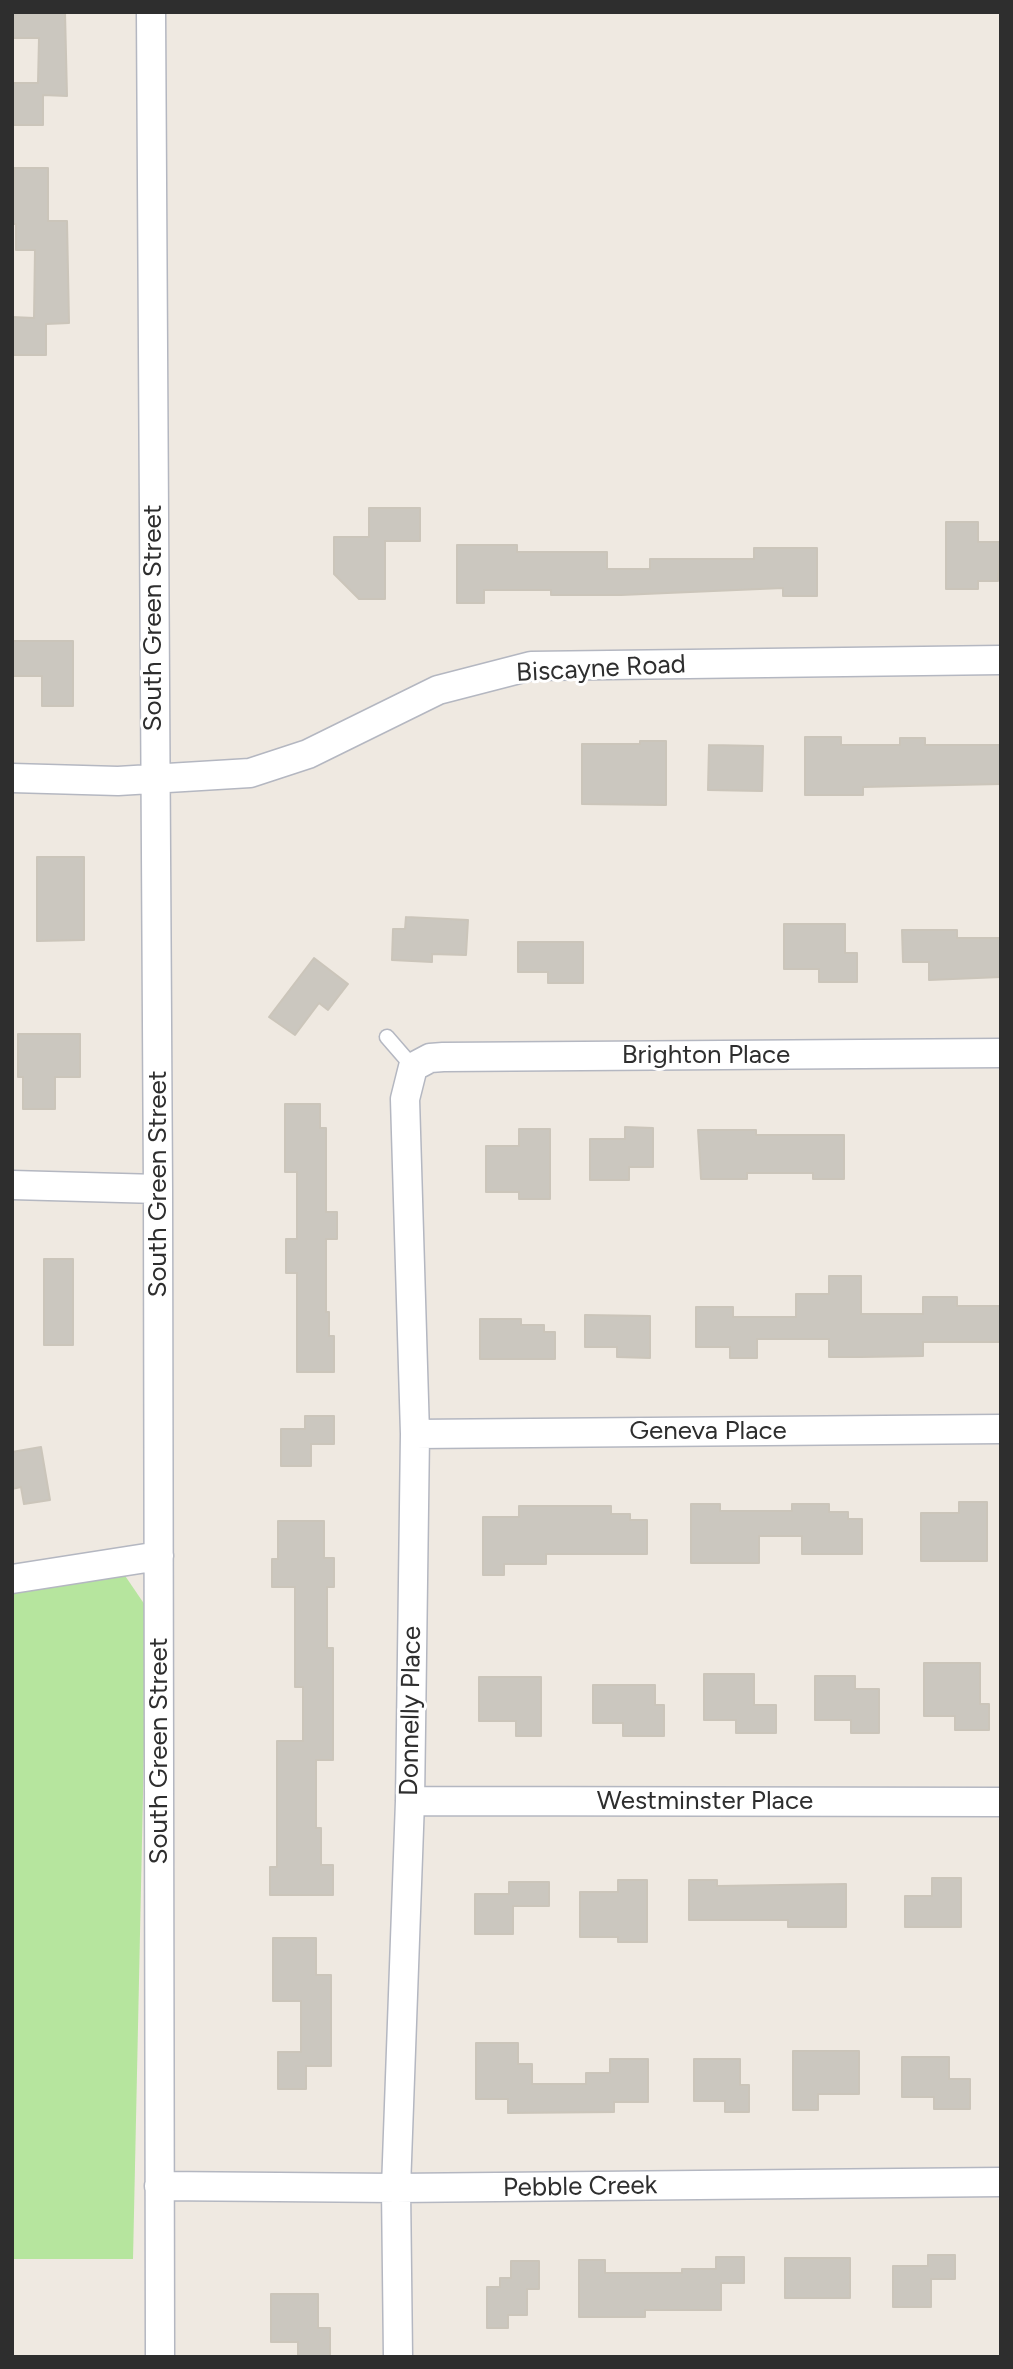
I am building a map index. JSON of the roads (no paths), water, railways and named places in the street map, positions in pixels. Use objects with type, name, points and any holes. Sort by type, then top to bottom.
[{"type":"street","name":"South Green Street","points":[[151,12],[153,779],[158,1189],[160,2357]]},
{"type":"street","name":"Biscayne Road","points":[[12,778],[153,779],[250,773],[309,754],[438,690],[531,666],[1001,660]]},
{"type":"street","name":"Brighton Place","points":[[413,1067],[430,1058],[443,1057],[1001,1053]]},
{"type":"street","name":"Donnelly Place","points":[[398,2357],[396,2189],[410,1801],[415,1434],[404,1099],[413,1067]]},
{"type":"street","points":[[12,1185],[158,1189]]},
{"type":"street","name":"Geneva Place","points":[[415,1434],[1001,1429]]},
{"type":"street","points":[[12,1579],[159,1556]]},
{"type":"street","name":"Westminster Place","points":[[410,1801],[1001,1802]]},
{"type":"street","name":"Pebble Creek","points":[[159,2186],[396,2189],[1001,2182]]},
{"type":"lane","points":[[387,1037],[413,1067]]}]
